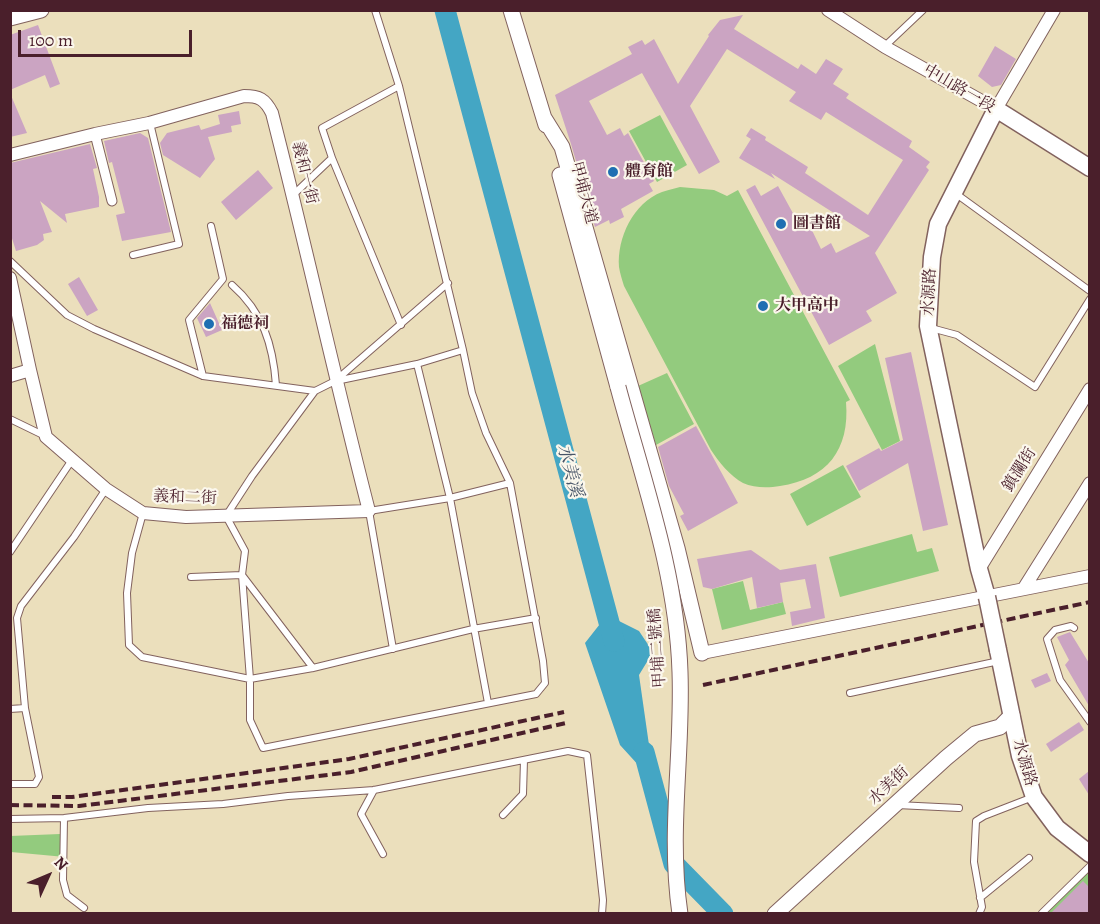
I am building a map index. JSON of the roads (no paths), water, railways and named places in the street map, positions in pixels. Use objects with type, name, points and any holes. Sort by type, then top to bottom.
[{"type":"main road","name":"中山路一段","points":[[996,109],[1089,168]]},
{"type":"main road","name":"水源路","points":[[996,109],[938,224],[932,257],[928,327],[1020,756],[1034,797],[1057,828],[1089,854]]},
{"type":"street","points":[[10,18],[41,10]]},
{"type":"street","name":"甲埔大道","points":[[512,10],[618,387]]},
{"type":"street","name":"中山路一段","points":[[828,10],[885,47],[996,109]]},
{"type":"street","name":"水源路","points":[[996,109],[1054,10]]},
{"type":"street","name":"義和一街","points":[[10,155],[149,123],[244,96],[258,96],[267,102],[272,113],[293,195],[335,381],[369,511]]},
{"type":"street","points":[[544,118],[566,158],[677,548],[702,654],[1089,576]]},
{"type":"street","points":[[95,134],[112,201]]},
{"type":"street","points":[[10,278],[46,437]]},
{"type":"street","points":[[10,376],[30,370]]},
{"type":"street","name":"甲埔二號橋","points":[[618,387],[664,559],[675,611],[680,703],[674,843],[680,914]]},
{"type":"street","name":"鎮瀾街","points":[[979,569],[1089,389]]},
{"type":"street","name":"義和二街","points":[[46,437],[106,489],[142,513],[186,517],[369,511]]},
{"type":"street","points":[[1024,588],[1089,483]]},
{"type":"street","name":"水美街","points":[[775,914],[946,758],[975,734],[1000,726],[1012,715]]},
{"type":"lane","points":[[375,10],[399,86],[448,283],[464,350],[471,393],[486,433],[510,483],[536,618],[545,683],[536,694],[263,748],[250,720],[250,679],[242,575],[245,551],[226,516],[252,476],[315,391],[335,381],[448,283]]},
{"type":"lane","points":[[885,47],[923,10]]},
{"type":"lane","points":[[399,86],[322,128],[332,158],[401,325]]},
{"type":"lane","points":[[133,255],[179,244],[149,123]]},
{"type":"lane","points":[[293,195],[332,158]]},
{"type":"lane","points":[[955,193],[1089,291]]},
{"type":"lane","points":[[203,376],[189,320],[223,279],[211,226]]},
{"type":"lane","points":[[10,261],[67,315],[203,376],[315,391]]},
{"type":"lane","points":[[232,285],[246,297],[261,322],[273,357],[276,385]]},
{"type":"lane","points":[[928,327],[957,335],[1035,387],[1089,299]]},
{"type":"lane","points":[[335,381],[417,364],[464,350]]},
{"type":"lane","points":[[417,364],[450,498],[472,629],[488,703]]},
{"type":"lane","points":[[10,419],[46,437]]},
{"type":"lane","points":[[10,552],[72,459]]},
{"type":"lane","name":"義和二街","points":[[369,511],[450,498],[510,483]]},
{"type":"lane","points":[[10,784],[35,784],[39,777],[26,708],[17,618],[21,606],[62,553],[106,489]]},
{"type":"lane","points":[[369,511],[393,650]]},
{"type":"lane","points":[[142,513],[132,553],[127,593],[129,645],[142,657],[250,679],[393,650],[472,629],[536,618]]},
{"type":"lane","points":[[191,577],[242,575]]},
{"type":"lane","points":[[242,575],[313,668]]},
{"type":"lane","points":[[1074,628],[1071,626],[1055,630],[1047,639],[1060,680],[1089,722]]},
{"type":"lane","points":[[850,693],[1000,656]]},
{"type":"lane","points":[[10,709],[26,708]]},
{"type":"lane","points":[[10,819],[64,818],[148,808],[374,790],[568,751],[587,755],[603,900],[602,914]]},
{"type":"lane","points":[[503,815],[523,794],[524,760]]},
{"type":"lane","points":[[374,790],[361,814],[383,854]]},
{"type":"lane","points":[[979,914],[982,907],[974,862],[976,821],[1034,797]]},
{"type":"lane","points":[[895,805],[959,808]]},
{"type":"lane","points":[[64,818],[63,880],[67,895],[84,908]]},
{"type":"lane","points":[[980,898],[1029,858]]},
{"type":"lane","points":[[1042,913],[1089,866]]},
{"type":"water","points":[[607,615],[639,631],[653,652],[639,675],[650,752],[651,779],[620,745],[585,643]]},
{"type":"waterway","name":"水美溪","points":[[445,10],[614,641]]},
{"type":"waterway","name":"水美溪","points":[[644,752],[674,864],[723,914]]},
{"type":"railway","points":[[703,685],[1090,602]]},
{"type":"railway","points":[[52,797],[72,797],[349,759],[564,712]]},
{"type":"railway","points":[[10,805],[79,806],[351,772],[566,723]]},
{"type":"place","name":"體育館","points":[[613,172]]},
{"type":"place","name":"圖書館","points":[[781,224]]},
{"type":"place","name":"大甲高中","points":[[763,306]]},
{"type":"place","name":"福德祠","points":[[209,324]]}]
